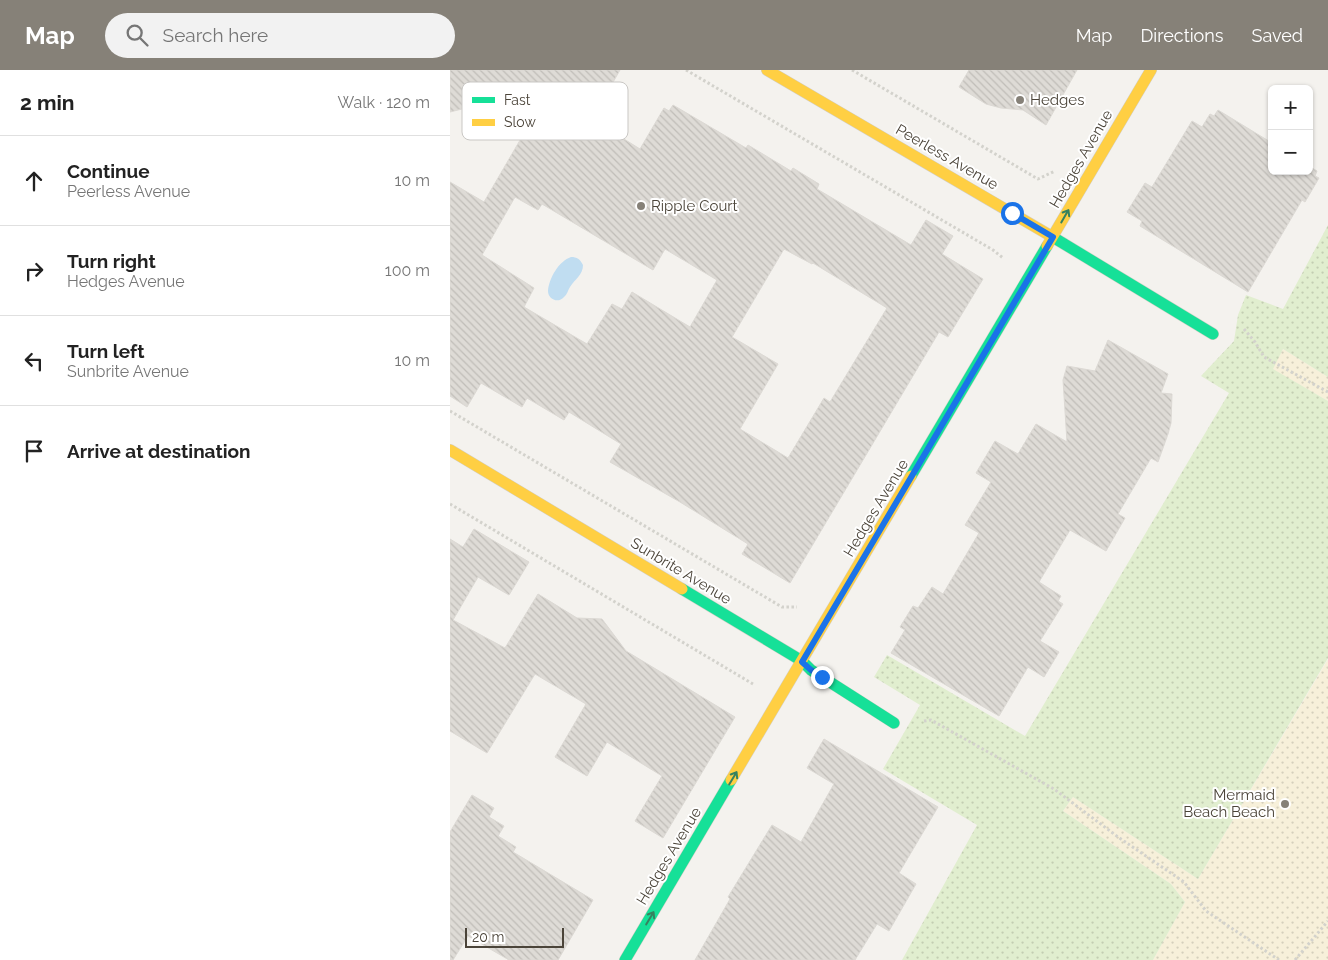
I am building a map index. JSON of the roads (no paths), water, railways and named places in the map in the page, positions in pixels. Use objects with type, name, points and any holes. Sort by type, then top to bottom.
[{"type":"street","name":"Peerless Avenue","points":[[767,70],[1053,237],[1213,334]]},
{"type":"street","name":"Hedges Avenue","points":[[625,960],[1151,70]]},
{"type":"street","name":"Sunbrite Avenue","points":[[450,450],[802,662],[811,670],[894,723]]},
{"type":"water","points":[[571,257],[581,261],[583,265],[582,272],[562,299],[554,300],[548,294],[550,281],[562,262]]},
{"type":"place","name":"Hedges","points":[[1020,100]]},
{"type":"place","name":"Ripple Court","points":[[641,206]]},
{"type":"place","name":"Mermaid Beach Beach","points":[[1285,804]]}]
